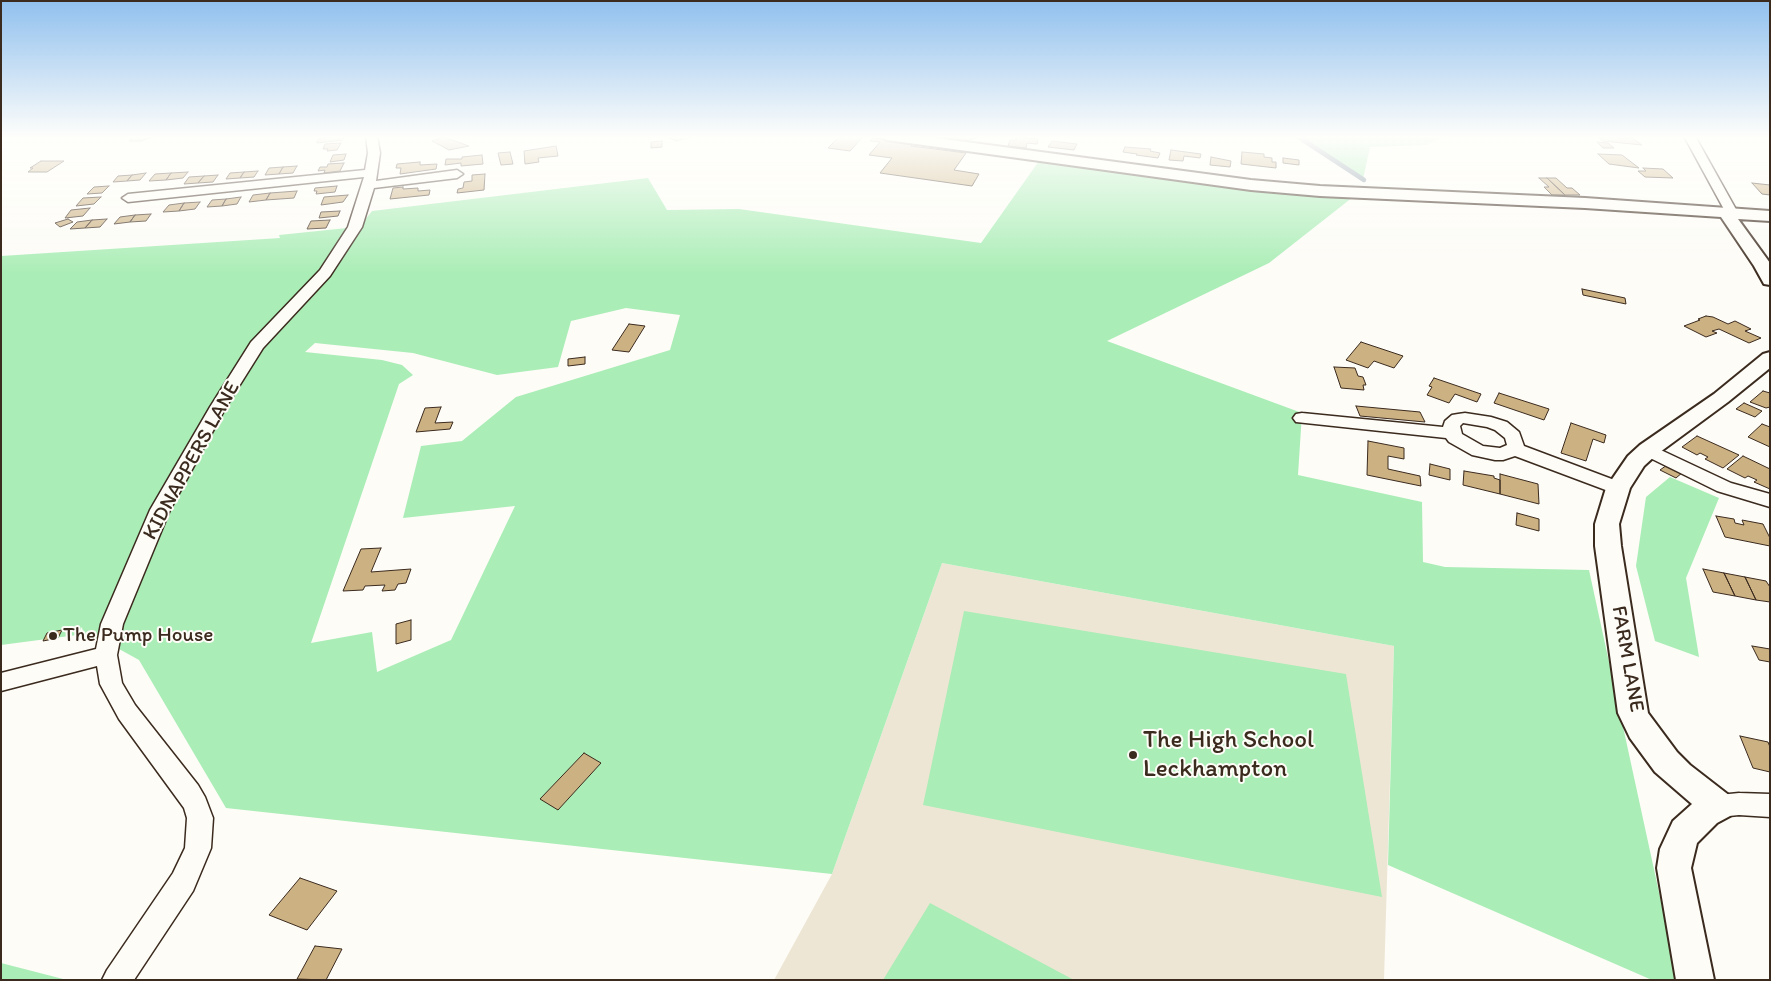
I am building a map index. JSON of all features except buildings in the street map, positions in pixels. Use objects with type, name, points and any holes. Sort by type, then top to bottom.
[{"type":"street","points":[[128,198],[329,182]]},
{"type":"street","name":"KIDNAPPERS LANE","points":[[117,980],[188,874],[198,848],[200,818],[196,805],[189,793],[118,698],[111,684],[106,656],[112,624],[160,510],[218,407],[257,345],[330,266],[355,227],[369,182]]},
{"type":"street","points":[[1230,182],[1320,191],[1729,212],[1770,216]]},
{"type":"street","points":[[1713,182],[1770,280]]},
{"type":"street","name":"FARM LANE","points":[[1719,806],[1679,775],[1666,762],[1640,729],[1633,713],[1608,546],[1607,524],[1618,488],[1628,471],[1648,450],[1721,398],[1770,358]]},
{"type":"street","points":[[1302,418],[1452,433]]},
{"type":"street","points":[[1514,449],[1516,441],[1508,431],[1482,419],[1458,419],[1451,425],[1452,433],[1461,443],[1478,451],[1503,454],[1514,449],[1618,488]]},
{"type":"street","points":[[1648,450],[1724,487],[1770,501]]},
{"type":"street","points":[[1,682],[106,656]]},
{"type":"street","points":[[1695,980],[1674,868],[1678,848],[1686,832],[1694,822],[1705,813],[1719,806],[1739,804],[1770,806]]},
{"type":"shaded area","name":"The High School Leckhampton","points":[[942,563],[1394,646],[1384,980],[774,980],[832,874]]},
{"type":"green space","points":[[616,182],[650,182],[667,210],[739,209],[981,243],[1024,182],[1220,182],[1353,197],[1269,263],[1107,341],[1302,413],[1298,475],[1422,502],[1423,562],[1445,567],[1589,570],[1678,980],[1652,980],[1388,865],[1394,646],[942,563],[832,874],[226,808],[139,660],[101,639],[84,639],[82,627],[77,635],[1,645],[1,256],[280,238],[279,235],[347,228],[356,231],[372,211]],"holes":[[[626,308],[680,315],[670,350],[516,397],[462,441],[421,446],[403,518],[515,506],[451,640],[377,672],[372,632],[311,643],[399,384],[413,375],[402,365],[382,360],[305,352],[315,343],[413,353],[497,375],[558,367],[571,321]]]},
{"type":"green space","points":[[1670,477],[1719,498],[1686,578],[1699,657],[1655,641],[1636,566],[1646,497]]},
{"type":"green space","points":[[964,611],[1346,674],[1382,897],[923,805]]},
{"type":"green space","points":[[930,903],[1074,980],[883,980]]},
{"type":"green space","points":[[1,963],[67,980],[1,980]]},
{"type":"place","name":"The Pump House","points":[[53,636]]},
{"type":"place","name":"The High School Leckhampton","points":[[1133,755]]}]
